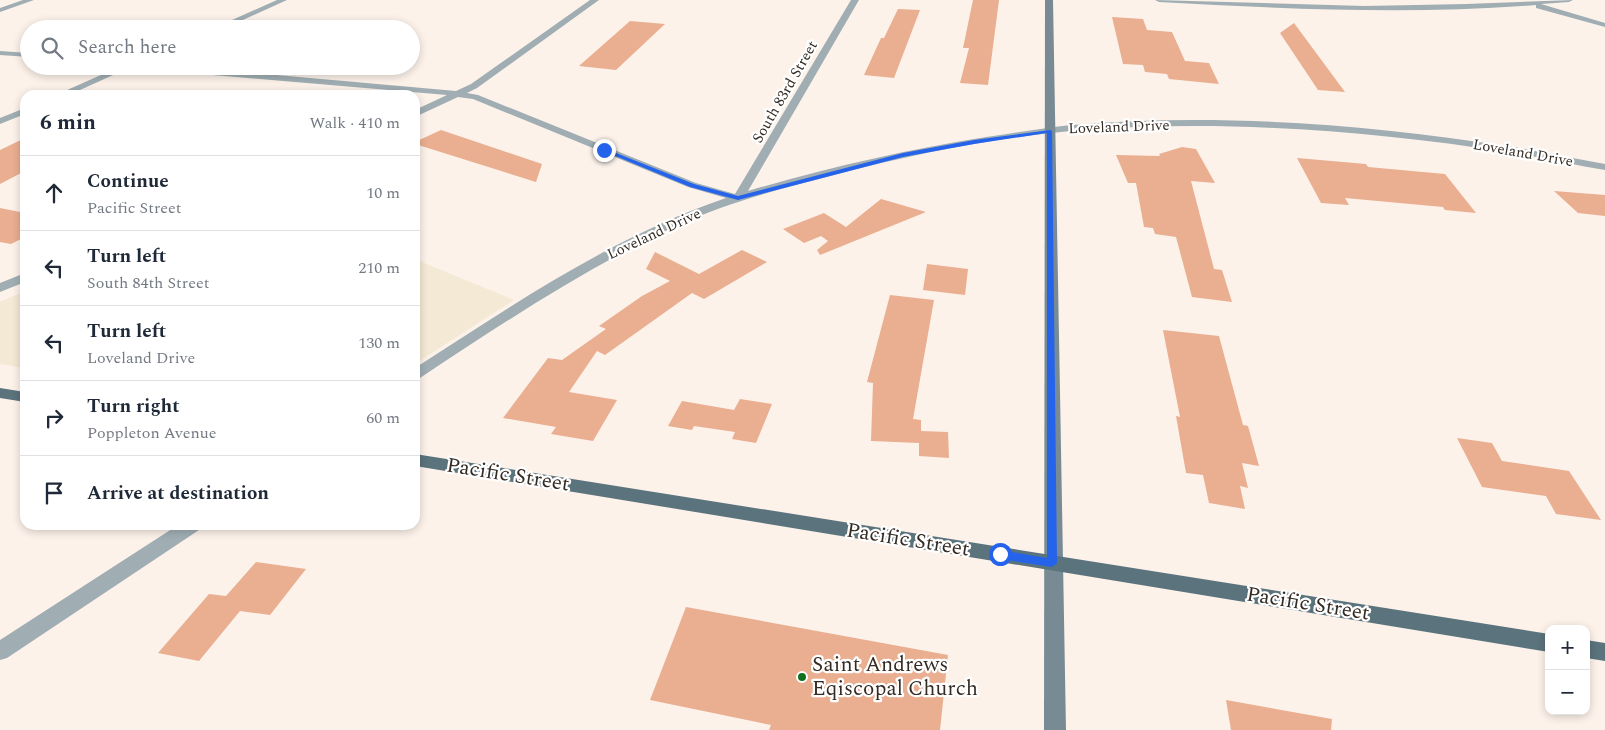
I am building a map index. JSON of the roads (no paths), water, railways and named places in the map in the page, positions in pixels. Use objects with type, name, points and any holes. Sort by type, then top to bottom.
[{"type":"main road","points":[[1048,0],[1055,730]]},
{"type":"main road","points":[[0,393],[20,396]]},
{"type":"main road","name":"Pacific Street","points":[[420,461],[1545,642]]},
{"type":"main road","points":[[1590,650],[1605,652]]},
{"type":"street","points":[[0,10],[30,0]]},
{"type":"street","points":[[237,20],[283,0]]},
{"type":"street","points":[[420,112],[481,81],[595,0]]},
{"type":"street","name":"South 83rd Street","points":[[738,198],[855,0]]},
{"type":"street","points":[[1159,0],[1355,9],[1454,8],[1569,0]]},
{"type":"street","points":[[1520,0],[1605,25]]},
{"type":"street","points":[[0,53],[20,55]]},
{"type":"street","points":[[73,90],[108,75]]},
{"type":"street","points":[[244,75],[413,90]]},
{"type":"street","points":[[420,91],[458,94],[483,99],[692,185],[738,198]]},
{"type":"street","points":[[0,121],[20,113]]},
{"type":"street","name":"Loveland Drive","points":[[420,372],[494,323],[591,264],[660,230],[715,206],[738,198],[903,155],[974,142],[1072,128],[1159,125],[1312,128],[1470,144],[1605,167]]},
{"type":"street","points":[[0,288],[20,279]]},
{"type":"street","points":[[0,651],[184,530]]},
{"type":"place","name":"Saint Andrews Eqiscopal Church","points":[[802,677]]}]
